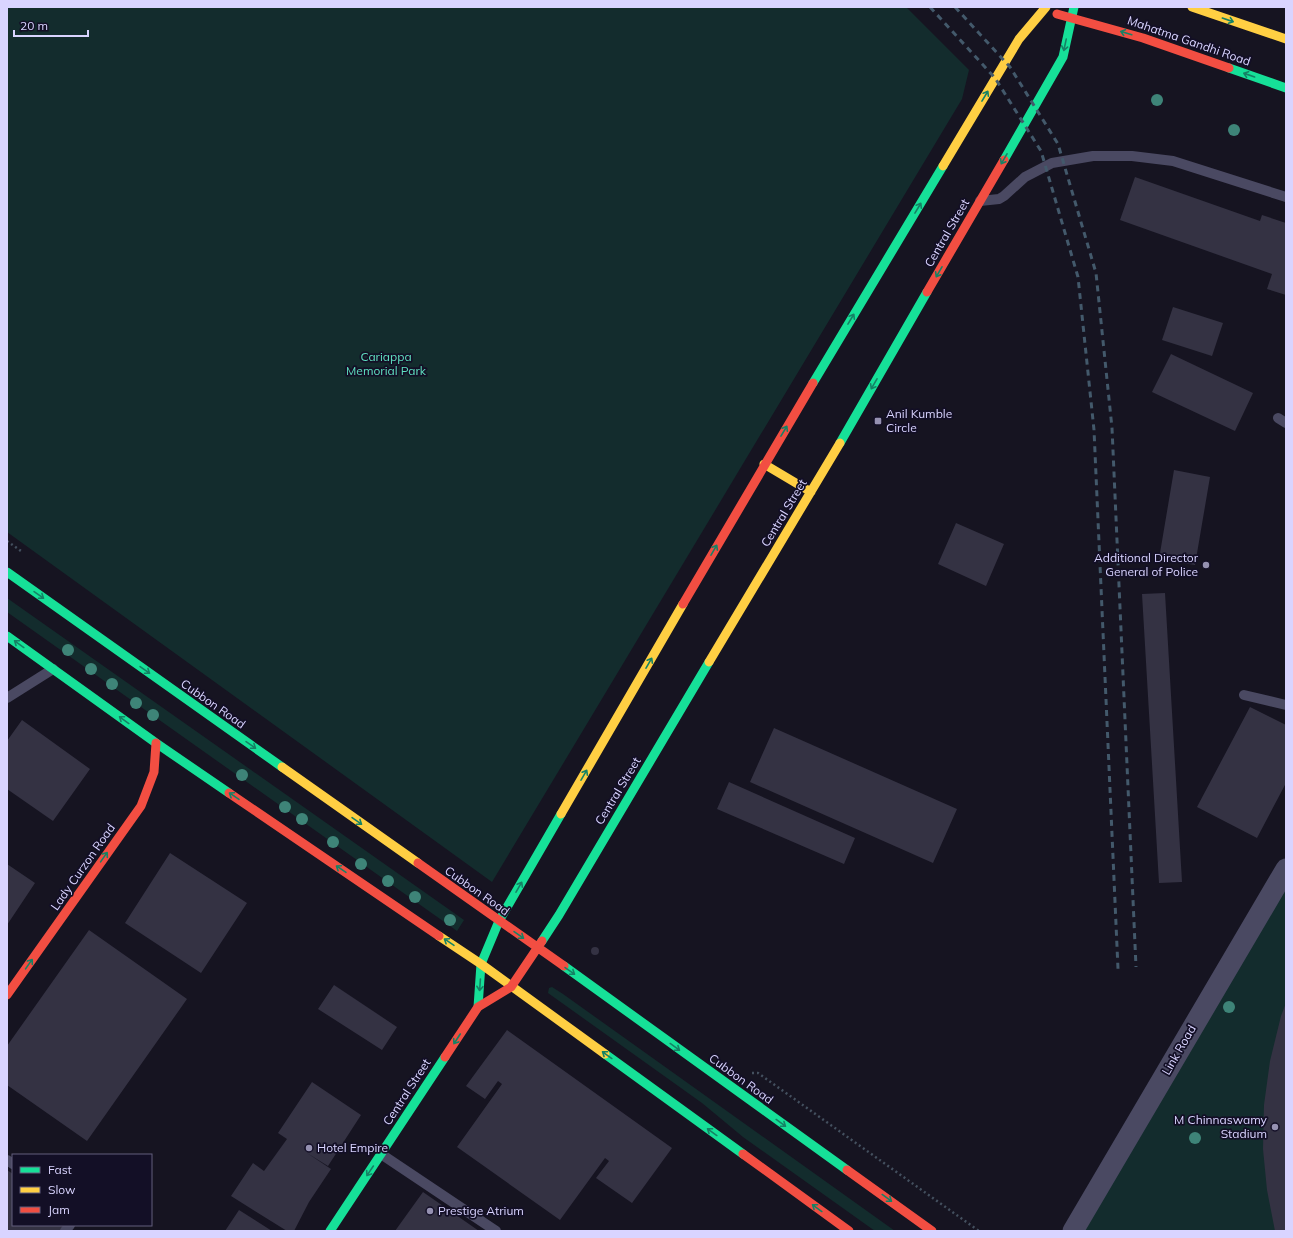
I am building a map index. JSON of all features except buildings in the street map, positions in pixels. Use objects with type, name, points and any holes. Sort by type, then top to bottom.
[{"type":"main road","name":"Central Street","points":[[330,1231],[478,1007],[511,987],[562,910],[811,492],[1063,57],[1074,7]]},
{"type":"main road","points":[[1192,7],[1286,39]]},
{"type":"main road","name":"Central Street","points":[[478,1007],[481,964],[499,921],[764,464],[1019,38],[1042,8]]},
{"type":"main road","name":"Mahatma Gandhi Road","points":[[1042,8],[1071,19],[1116,29],[1286,88]]},
{"type":"main road","points":[[764,464],[811,492]]},
{"type":"main road","name":"Cubbon Road","points":[[7,572],[538,948],[932,1231]]},
{"type":"main road","points":[[7,636],[156,743],[481,964],[849,1231]]},
{"type":"main road","name":"Lady Curzon Road","points":[[7,995],[140,806],[154,772],[156,743]]},
{"type":"street","name":"Link Road","points":[[1073,1231],[1286,869]]},
{"type":"lane","points":[[980,201],[999,199],[1025,177],[1052,163],[1093,156],[1132,156],[1173,161],[1286,197]]},
{"type":"lane","points":[[7,698],[53,669]]},
{"type":"lane","points":[[1244,695],[1286,705]]},
{"type":"lane","points":[[381,1154],[496,1231]]},
{"type":"path","points":[[758,1073],[979,1231]]},
{"type":"green space","name":"Cariappa Memorial Park","points":[[7,7],[906,7],[969,70],[962,99],[492,882],[7,532]]},
{"type":"green space","points":[[7,598],[464,920],[457,931],[7,612]]},
{"type":"green space","points":[[1286,882],[1286,1231],[1081,1231]]},
{"type":"green space","points":[[552,987],[895,1231],[875,1231],[743,1137],[702,1103],[548,993],[549,988]]},
{"type":"railway","points":[[930,7],[995,78],[1041,151],[1078,277],[1094,430],[1118,969]]},
{"type":"railway","points":[[955,7],[1010,67],[1058,144],[1096,273],[1112,428],[1136,967]]},
{"type":"traffic: fast","points":[[1004,160],[1063,57],[1074,7]]},
{"type":"traffic: fast","points":[[1229,68],[1286,88]]},
{"type":"traffic: fast","points":[[813,383],[943,166]]},
{"type":"traffic: fast","points":[[840,443],[927,292]]},
{"type":"traffic: fast","points":[[7,572],[282,767]]},
{"type":"traffic: fast","points":[[7,636],[156,743],[229,793]]},
{"type":"traffic: fast","points":[[542,941],[559,915],[709,662]]},
{"type":"traffic: fast","points":[[478,1007],[481,964],[499,921],[561,814]]},
{"type":"traffic: fast","points":[[564,966],[847,1170]]},
{"type":"traffic: fast","points":[[605,1054],[743,1154]]},
{"type":"traffic: fast","points":[[330,1231],[445,1057]]},
{"type":"traffic: slow","points":[[943,166],[1019,39],[1046,7]]},
{"type":"traffic: slow","points":[[1192,7],[1286,39]]},
{"type":"traffic: slow","points":[[709,662],[840,443]]},
{"type":"traffic: slow","points":[[764,464],[811,492]]},
{"type":"traffic: slow","points":[[561,814],[683,604]]},
{"type":"traffic: slow","points":[[282,767],[418,863]]},
{"type":"traffic: slow","points":[[439,936],[481,964],[605,1054]]},
{"type":"traffic: jam","points":[[1057,14],[1143,38],[1229,68]]},
{"type":"traffic: jam","points":[[927,292],[1004,160]]},
{"type":"traffic: jam","points":[[683,604],[813,383]]},
{"type":"traffic: jam","points":[[7,995],[141,806],[154,772],[156,743]]},
{"type":"traffic: jam","points":[[229,793],[439,936]]},
{"type":"traffic: jam","points":[[418,863],[564,966]]},
{"type":"traffic: jam","points":[[445,1057],[478,1007],[511,987],[542,941]]},
{"type":"traffic: jam","points":[[743,1154],[849,1231]]},
{"type":"traffic: jam","points":[[847,1170],[932,1231]]},
{"type":"place","name":"Anil Kumble Circle","points":[[878,421]]},
{"type":"place","name":"Additional Director General of Police","points":[[1206,565]]},
{"type":"place","name":"M Chinnaswamy Stadium","points":[[1275,1127]]},
{"type":"place","name":"Hotel Empire","points":[[309,1148]]},
{"type":"place","name":"Prestige Atrium","points":[[430,1211]]}]
